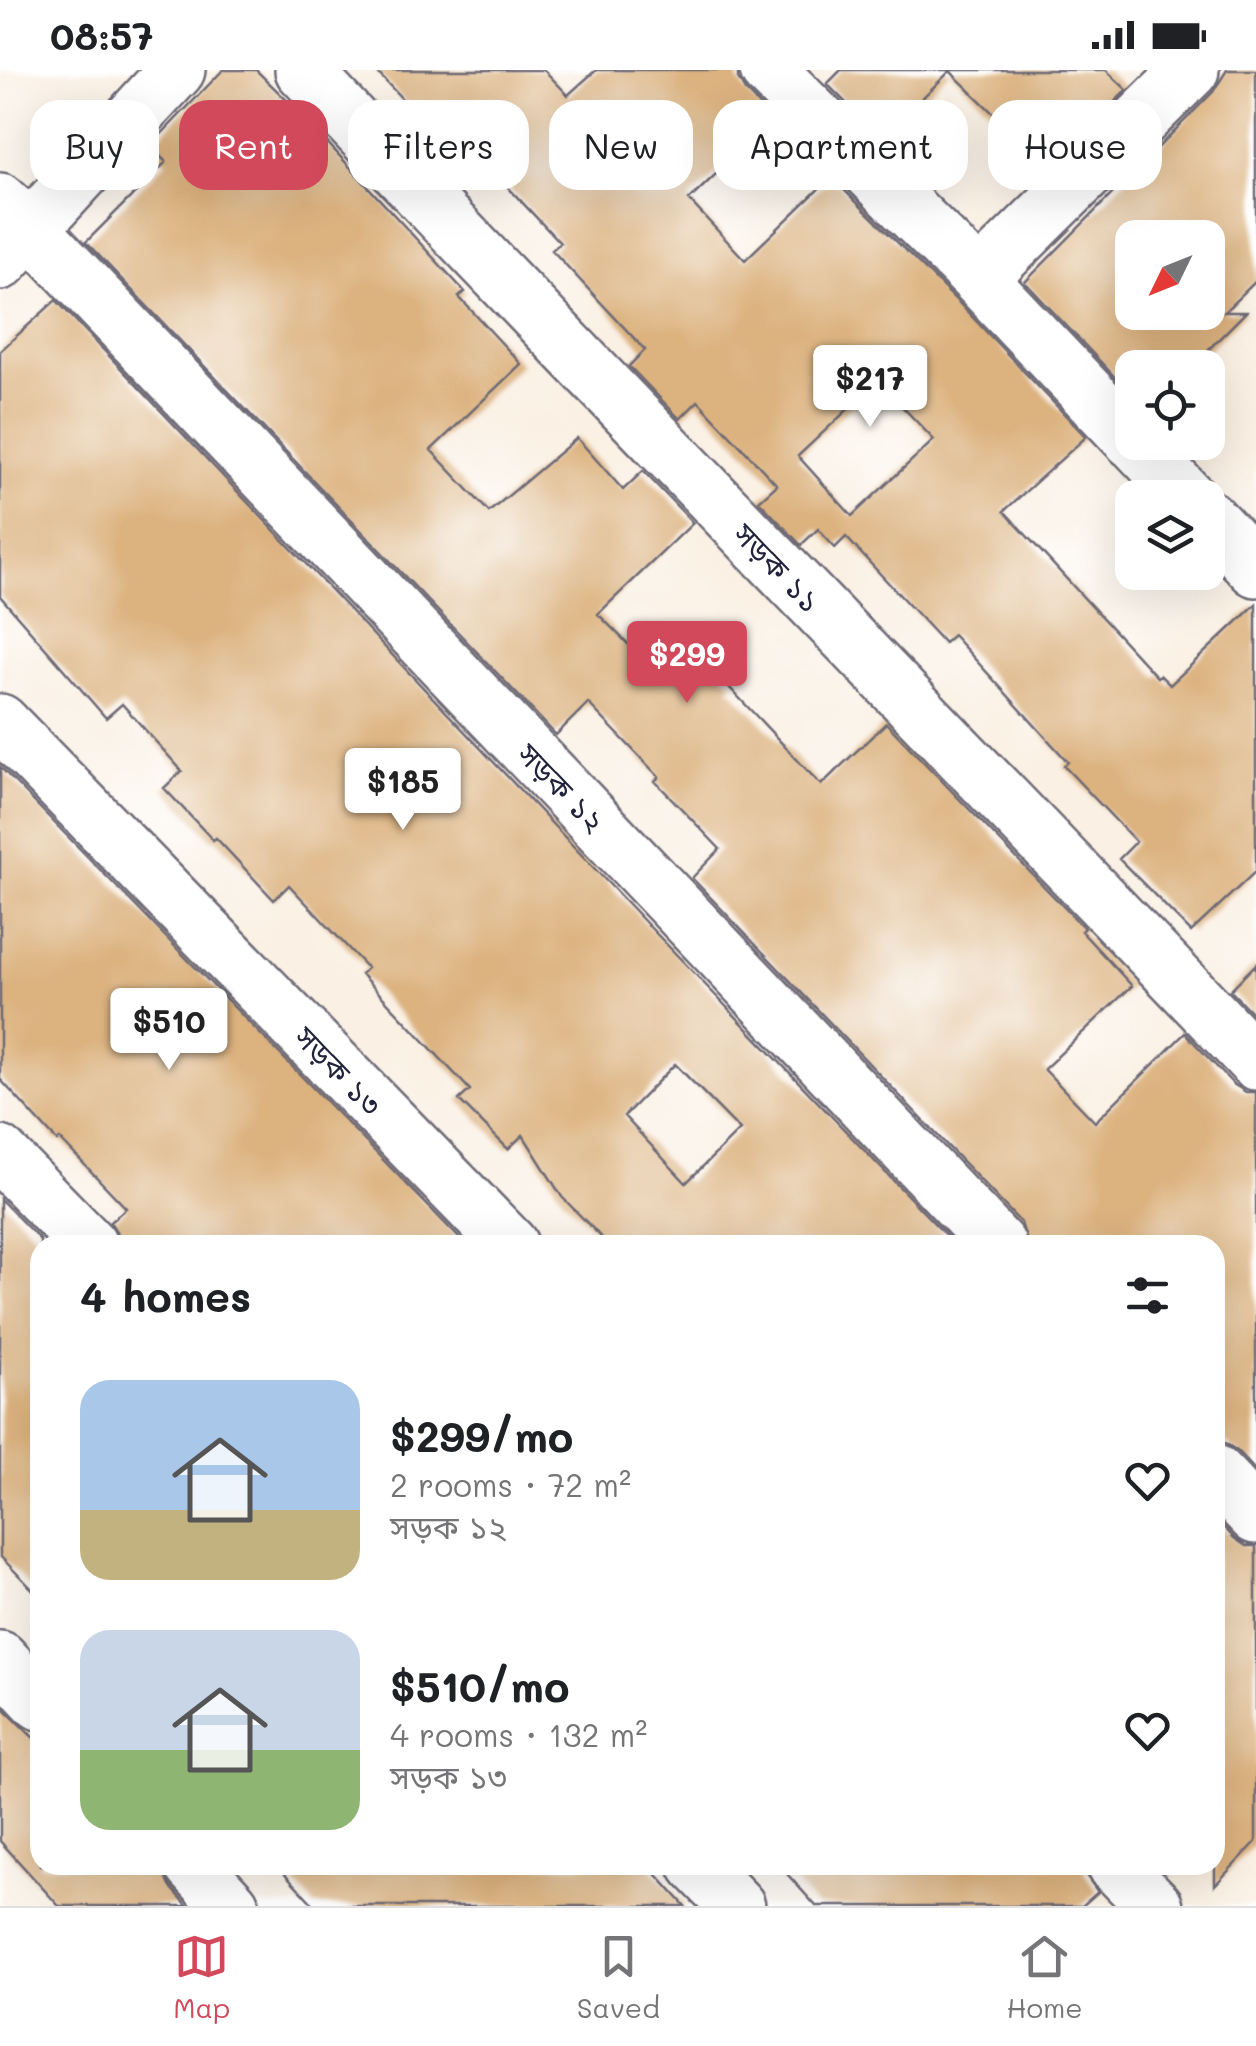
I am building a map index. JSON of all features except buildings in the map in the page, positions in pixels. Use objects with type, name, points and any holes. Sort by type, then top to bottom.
[{"type":"street","points":[[11,231],[177,70]]},
{"type":"street","name":"সড়ক ১১","points":[[303,70],[612,397],[1256,1062]]},
{"type":"street","points":[[768,70],[1115,421]]},
{"type":"street","points":[[979,280],[1191,70]]},
{"type":"street","name":"সড়ক ১২","points":[[11,231],[988,1235]]},
{"type":"street","points":[[1152,460],[1171,480]]},
{"type":"street","points":[[1225,536],[1256,569]]},
{"type":"street","name":"সড়ক ১৩","points":[[0,722],[500,1235]]},
{"type":"street","points":[[0,1154],[79,1235]]},
{"type":"street","points":[[1225,1483],[1256,1516]]},
{"type":"street","points":[[0,1659],[30,1691]]},
{"type":"street","points":[[202,1875],[231,1906]]},
{"type":"street","points":[[707,1875],[737,1906]]},
{"type":"street","points":[[1125,1875],[1155,1906]]}]
